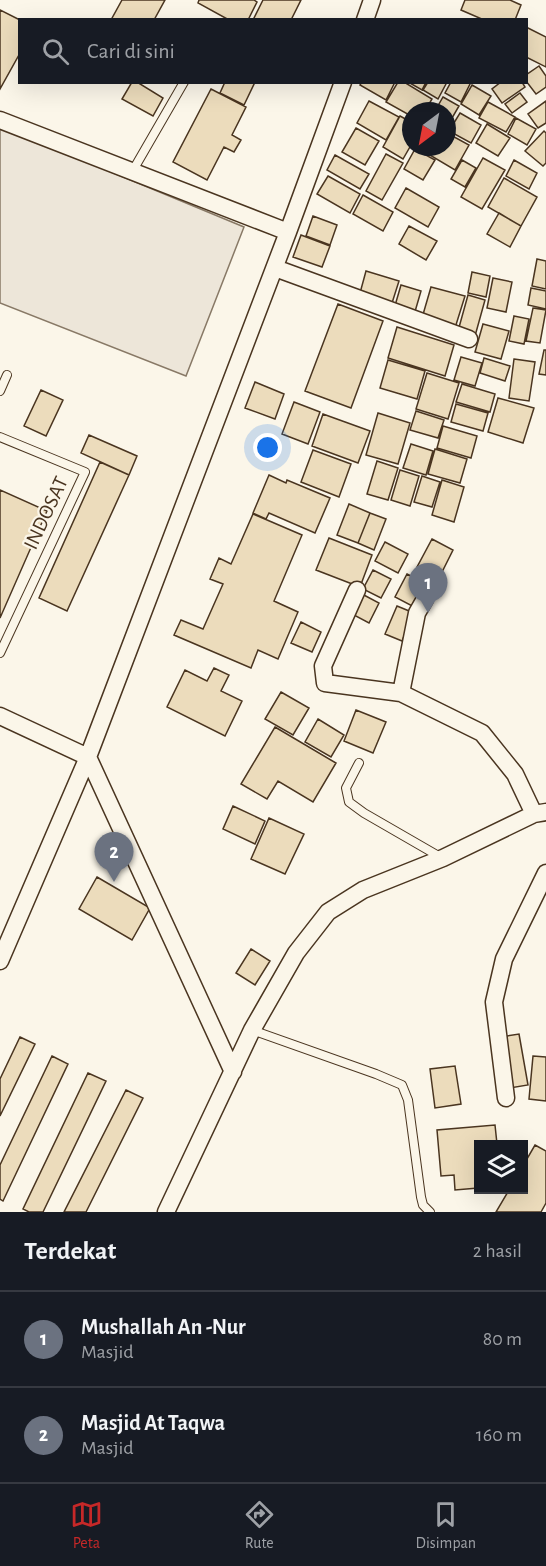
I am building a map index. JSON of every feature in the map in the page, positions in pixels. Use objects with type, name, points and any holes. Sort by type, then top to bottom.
[{"type":"street","points":[[366,18],[372,0]]},
{"type":"street","points":[[0,961],[88,757],[342,84]]},
{"type":"street","points":[[0,120],[288,232]]},
{"type":"street","points":[[274,268],[468,339]]},
{"type":"street","points":[[166,1212],[252,1030],[296,953],[328,912],[363,890],[443,858],[540,813],[515,774],[482,733],[401,693],[325,683],[323,666],[357,590]]},
{"type":"street","points":[[401,693],[417,613],[425,599]]},
{"type":"street","points":[[0,716],[88,757],[233,1071]]},
{"type":"street","points":[[506,1098],[494,1002],[504,959],[546,873]]},
{"type":"lane","points":[[132,173],[183,84]]},
{"type":"lane","points":[[0,391],[7,375]]},
{"type":"lane","name":"INDOSAT","points":[[0,437],[85,472],[0,653]]},
{"type":"lane","points":[[359,763],[346,788],[349,802],[443,858]]},
{"type":"lane","points":[[252,1030],[402,1085],[408,1100],[421,1197],[423,1205],[430,1212]]},
{"type":"shaded area","points":[[0,126],[244,227],[186,376],[0,303]]},
{"type":"building","points":[[122,0],[165,0],[155,18],[112,18]]},
{"type":"building","points":[[199,0],[254,0],[257,2],[249,18],[225,18],[198,3]]},
{"type":"building","points":[[263,0],[301,0],[292,18],[254,18]]},
{"type":"building","points":[[465,0],[510,0],[521,5],[516,18],[479,18],[461,10]]},
{"type":"building","points":[[0,10],[18,19],[18,57],[0,89]]},
{"type":"building","points":[[528,28],[546,37],[546,67],[528,58]]},
{"type":"building","points":[[539,66],[546,76],[546,87],[536,94],[528,84],[528,74]]},
{"type":"building","points":[[131,84],[140,84],[163,98],[153,116],[122,99]]},
{"type":"building","points":[[224,84],[254,84],[244,105],[220,93]]},
{"type":"building","points":[[361,84],[394,84],[386,100]]},
{"type":"building","points":[[397,84],[407,84],[432,99],[430,102],[402,102],[402,111],[386,102]]},
{"type":"building","points":[[412,84],[425,84],[422,90]]},
{"type":"building","points":[[427,84],[446,84],[438,99],[423,90]]},
{"type":"building","points":[[450,84],[470,84],[461,102],[445,93]]},
{"type":"building","points":[[498,84],[523,84],[525,87],[502,103],[492,89]]},
{"type":"building","points":[[472,85],[491,96],[479,115],[461,104]]},
{"type":"building","points":[[211,89],[246,107],[232,135],[241,140],[234,152],[224,147],[207,180],[173,162]]},
{"type":"building","points":[[520,93],[527,102],[512,113],[505,104]]},
{"type":"building","points":[[443,97],[452,102],[440,102]]},
{"type":"building","points":[[369,101],[399,117],[386,140],[357,123]]},
{"type":"building","points":[[546,101],[546,123],[538,128],[528,114]]},
{"type":"building","points":[[488,102],[515,117],[506,132],[479,118]]},
{"type":"building","points":[[460,113],[481,125],[471,143],[456,135],[456,120]]},
{"type":"building","points":[[400,116],[402,117],[403,159],[383,147]]},
{"type":"building","points":[[516,118],[536,129],[527,145],[508,134]]},
{"type":"building","points":[[487,124],[510,138],[498,156],[476,143]]},
{"type":"building","points":[[356,128],[379,141],[365,165],[342,152]]},
{"type":"building","points":[[544,131],[546,133],[546,163],[543,166],[525,151]]},
{"type":"building","points":[[456,138],[469,145],[455,170],[431,156],[456,156]]},
{"type":"building","points":[[386,154],[403,163],[382,200],[366,191]]},
{"type":"building","points":[[335,155],[369,174],[360,189],[327,170]]},
{"type":"building","points":[[411,156],[428,156],[435,160],[423,180],[404,169]]},
{"type":"building","points":[[483,158],[505,170],[482,209],[461,197]]},
{"type":"building","points":[[462,160],[476,168],[465,187],[451,179]]},
{"type":"building","points":[[514,160],[537,173],[529,189],[506,176]]},
{"type":"building","points":[[328,176],[360,194],[350,213],[317,194]]},
{"type":"building","points":[[504,178],[537,197],[521,226],[488,207]]},
{"type":"building","points":[[406,188],[439,207],[428,227],[395,208]]},
{"type":"building","points":[[363,195],[393,212],[383,231],[353,214]]},
{"type":"building","points":[[499,213],[521,226],[510,247],[487,234]]},
{"type":"building","points":[[313,216],[337,225],[330,245],[306,236]]},
{"type":"building","points":[[409,226],[437,241],[426,260],[399,244]]},
{"type":"building","points":[[301,235],[330,246],[322,267],[293,257]]},
{"type":"building","points":[[537,259],[546,261],[546,289],[532,286]]},
{"type":"building","points":[[366,271],[399,281],[392,303],[360,293]]},
{"type":"building","points":[[472,272],[490,276],[486,297],[468,293]]},
{"type":"building","points":[[493,278],[512,282],[506,312],[487,308]]},
{"type":"building","points":[[401,285],[421,291],[414,315],[394,309]]},
{"type":"building","points":[[431,287],[465,296],[455,328],[422,318]]},
{"type":"building","points":[[531,288],[546,291],[546,309],[528,305]]},
{"type":"building","points":[[468,295],[485,300],[475,336],[458,331]]},
{"type":"building","points":[[338,304],[383,321],[351,408],[305,391]]},
{"type":"building","points":[[533,308],[546,310],[540,343],[526,341]]},
{"type":"building","points":[[514,316],[529,319],[524,344],[509,341]]},
{"type":"building","points":[[483,324],[509,331],[501,359],[475,352]]},
{"type":"building","points":[[397,327],[454,345],[445,376],[388,358]]},
{"type":"building","points":[[544,350],[546,350],[546,375],[539,374]]},
{"type":"building","points":[[461,357],[482,363],[475,386],[454,380]]},
{"type":"building","points":[[484,358],[510,366],[505,381],[480,373]]},
{"type":"building","points":[[514,359],[535,362],[529,401],[509,398]]},
{"type":"building","points":[[388,360],[425,371],[417,399],[380,388]]},
{"type":"building","points":[[427,373],[459,383],[448,419],[416,409]]},
{"type":"building","points":[[255,382],[284,394],[275,419],[245,408]]},
{"type":"building","points":[[462,384],[495,394],[490,412],[456,402]]},
{"type":"building","points":[[41,390],[63,400],[46,436],[24,426]]},
{"type":"building","points":[[498,398],[534,408],[523,443],[488,432]]},
{"type":"building","points":[[294,402],[320,412],[308,444],[282,434]]},
{"type":"building","points":[[456,404],[488,413],[483,431],[451,422]]},
{"type":"building","points":[[416,411],[444,420],[438,438],[410,430]]},
{"type":"building","points":[[378,413],[410,423],[398,464],[366,455]]},
{"type":"building","points":[[323,414],[370,431],[358,463],[312,446]]},
{"type":"building","points":[[443,426],[477,436],[471,458],[437,448]]},
{"type":"building","points":[[89,435],[137,456],[129,475],[81,453]]},
{"type":"building","points":[[411,444],[433,451],[426,475],[403,468]]},
{"type":"building","points":[[435,449],[467,459],[460,483],[428,474]]},
{"type":"building","points":[[313,450],[351,464],[339,497],[301,482]]},
{"type":"building","points":[[377,461],[398,468],[388,500],[367,494]]},
{"type":"building","points":[[100,462],[129,475],[67,611],[39,598]]},
{"type":"building","points":[[400,470],[419,476],[410,506],[391,500]]},
{"type":"building","points":[[269,475],[330,498],[315,533],[269,513],[266,519],[253,513]]},
{"type":"building","points":[[422,476],[440,482],[432,507],[414,502]]},
{"type":"building","points":[[442,480],[464,487],[454,522],[432,515]]},
{"type":"building","points":[[0,490],[47,511],[0,618]]},
{"type":"building","points":[[349,504],[370,513],[358,543],[337,535]]},
{"type":"building","points":[[370,513],[386,519],[374,550],[358,543]]},
{"type":"building","points":[[253,514],[302,535],[274,601],[298,612],[278,659],[258,650],[251,668],[174,635],[181,620],[203,629],[223,584],[210,579],[219,558],[231,564]]},
{"type":"building","points":[[329,538],[372,555],[360,587],[316,570]]},
{"type":"building","points":[[432,539],[453,550],[438,580],[416,569]]},
{"type":"building","points":[[385,542],[408,554],[398,573],[375,561]]},
{"type":"building","points":[[373,570],[391,579],[381,598],[363,589]]},
{"type":"building","points":[[407,574],[428,585],[416,608],[395,597]]},
{"type":"building","points":[[362,594],[379,603],[369,623],[352,614]]},
{"type":"building","points":[[397,606],[414,613],[402,641],[385,634]]},
{"type":"building","points":[[301,622],[321,632],[312,652],[291,643]]},
{"type":"building","points":[[214,668],[229,675],[221,691],[242,701],[225,736],[167,707],[185,670],[207,681]]},
{"type":"building","points":[[281,692],[309,708],[293,735],[265,719]]},
{"type":"building","points":[[356,710],[386,722],[373,753],[344,741]]},
{"type":"building","points":[[318,719],[344,735],[331,757],[305,742]]},
{"type":"building","points":[[275,727],[336,763],[313,802],[278,781],[267,799],[241,784]]},
{"type":"building","points":[[233,806],[265,821],[255,844],[223,829]]},
{"type":"building","points":[[269,818],[304,834],[285,874],[251,859]]},
{"type":"building","points":[[97,877],[150,908],[132,940],[79,909]]},
{"type":"building","points":[[251,949],[270,961],[255,985],[236,973]]},
{"type":"building","points":[[519,1034],[528,1085],[510,1088],[501,1037]]},
{"type":"building","points":[[20,1037],[35,1044],[0,1116],[0,1079]]},
{"type":"building","points":[[52,1056],[68,1064],[3,1201],[0,1199],[0,1165]]},
{"type":"building","points":[[533,1056],[546,1057],[546,1101],[529,1099]]},
{"type":"building","points":[[455,1066],[461,1104],[435,1108],[430,1069]]},
{"type":"building","points":[[88,1073],[106,1081],[43,1212],[29,1212],[23,1209]]},
{"type":"building","points":[[126,1090],[143,1098],[86,1212],[64,1212]]},
{"type":"building","points":[[495,1125],[497,1140],[474,1140],[474,1188],[455,1190],[454,1175],[441,1176],[437,1130]]},
{"type":"building","points":[[535,1145],[546,1151],[546,1203],[541,1212],[496,1212],[507,1194],[528,1194],[528,1157]]},
{"type":"place","name":"Mushallah An -Nur","points":[[428,613]]},
{"type":"place","name":"Masjid At Taqwa","points":[[114,882]]}]
